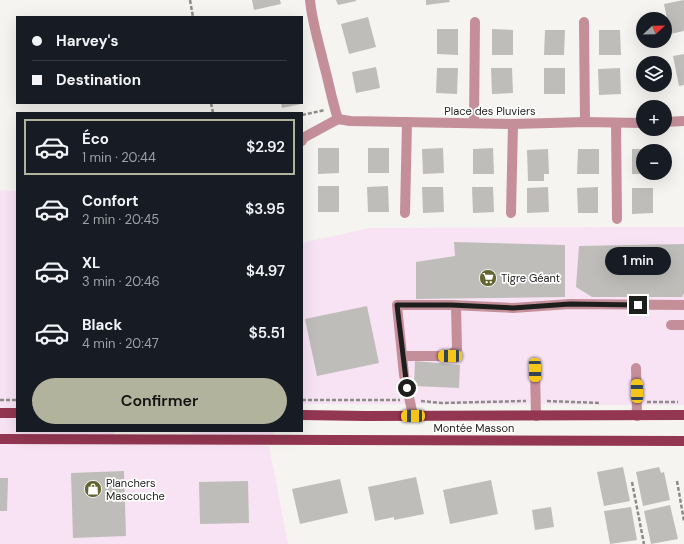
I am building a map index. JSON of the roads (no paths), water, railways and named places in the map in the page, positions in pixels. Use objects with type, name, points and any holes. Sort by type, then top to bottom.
[{"type":"main road","points":[[0,413],[16,413]]},
{"type":"main road","name":"Montée Masson","points":[[303,415],[684,415]]},
{"type":"main road","name":"Montée Masson","points":[[0,439],[684,440]]},
{"type":"street","points":[[303,138],[338,119],[311,12],[310,0]]},
{"type":"street","points":[[474,123],[475,22]]},
{"type":"street","points":[[584,22],[585,122]]},
{"type":"street","name":"Place des Pluviers","points":[[338,119],[350,121],[512,124],[585,122],[636,123]]},
{"type":"street","points":[[672,122],[684,121]]},
{"type":"street","points":[[405,213],[407,122]]},
{"type":"street","points":[[616,123],[617,219]]},
{"type":"street","points":[[511,213],[512,124]]},
{"type":"street","points":[[413,416],[404,374],[397,305],[513,308],[570,304],[684,305]]},
{"type":"street","points":[[403,356],[450,356],[457,349],[456,306]]},
{"type":"street","points":[[671,325],[684,325]]},
{"type":"street","points":[[636,368],[637,416]]},
{"type":"street","points":[[535,370],[536,416]]},
{"type":"place","name":"Tigre Géant","points":[[488,278]]},
{"type":"place","name":"Planchers Mascouche","points":[[93,489]]}]
